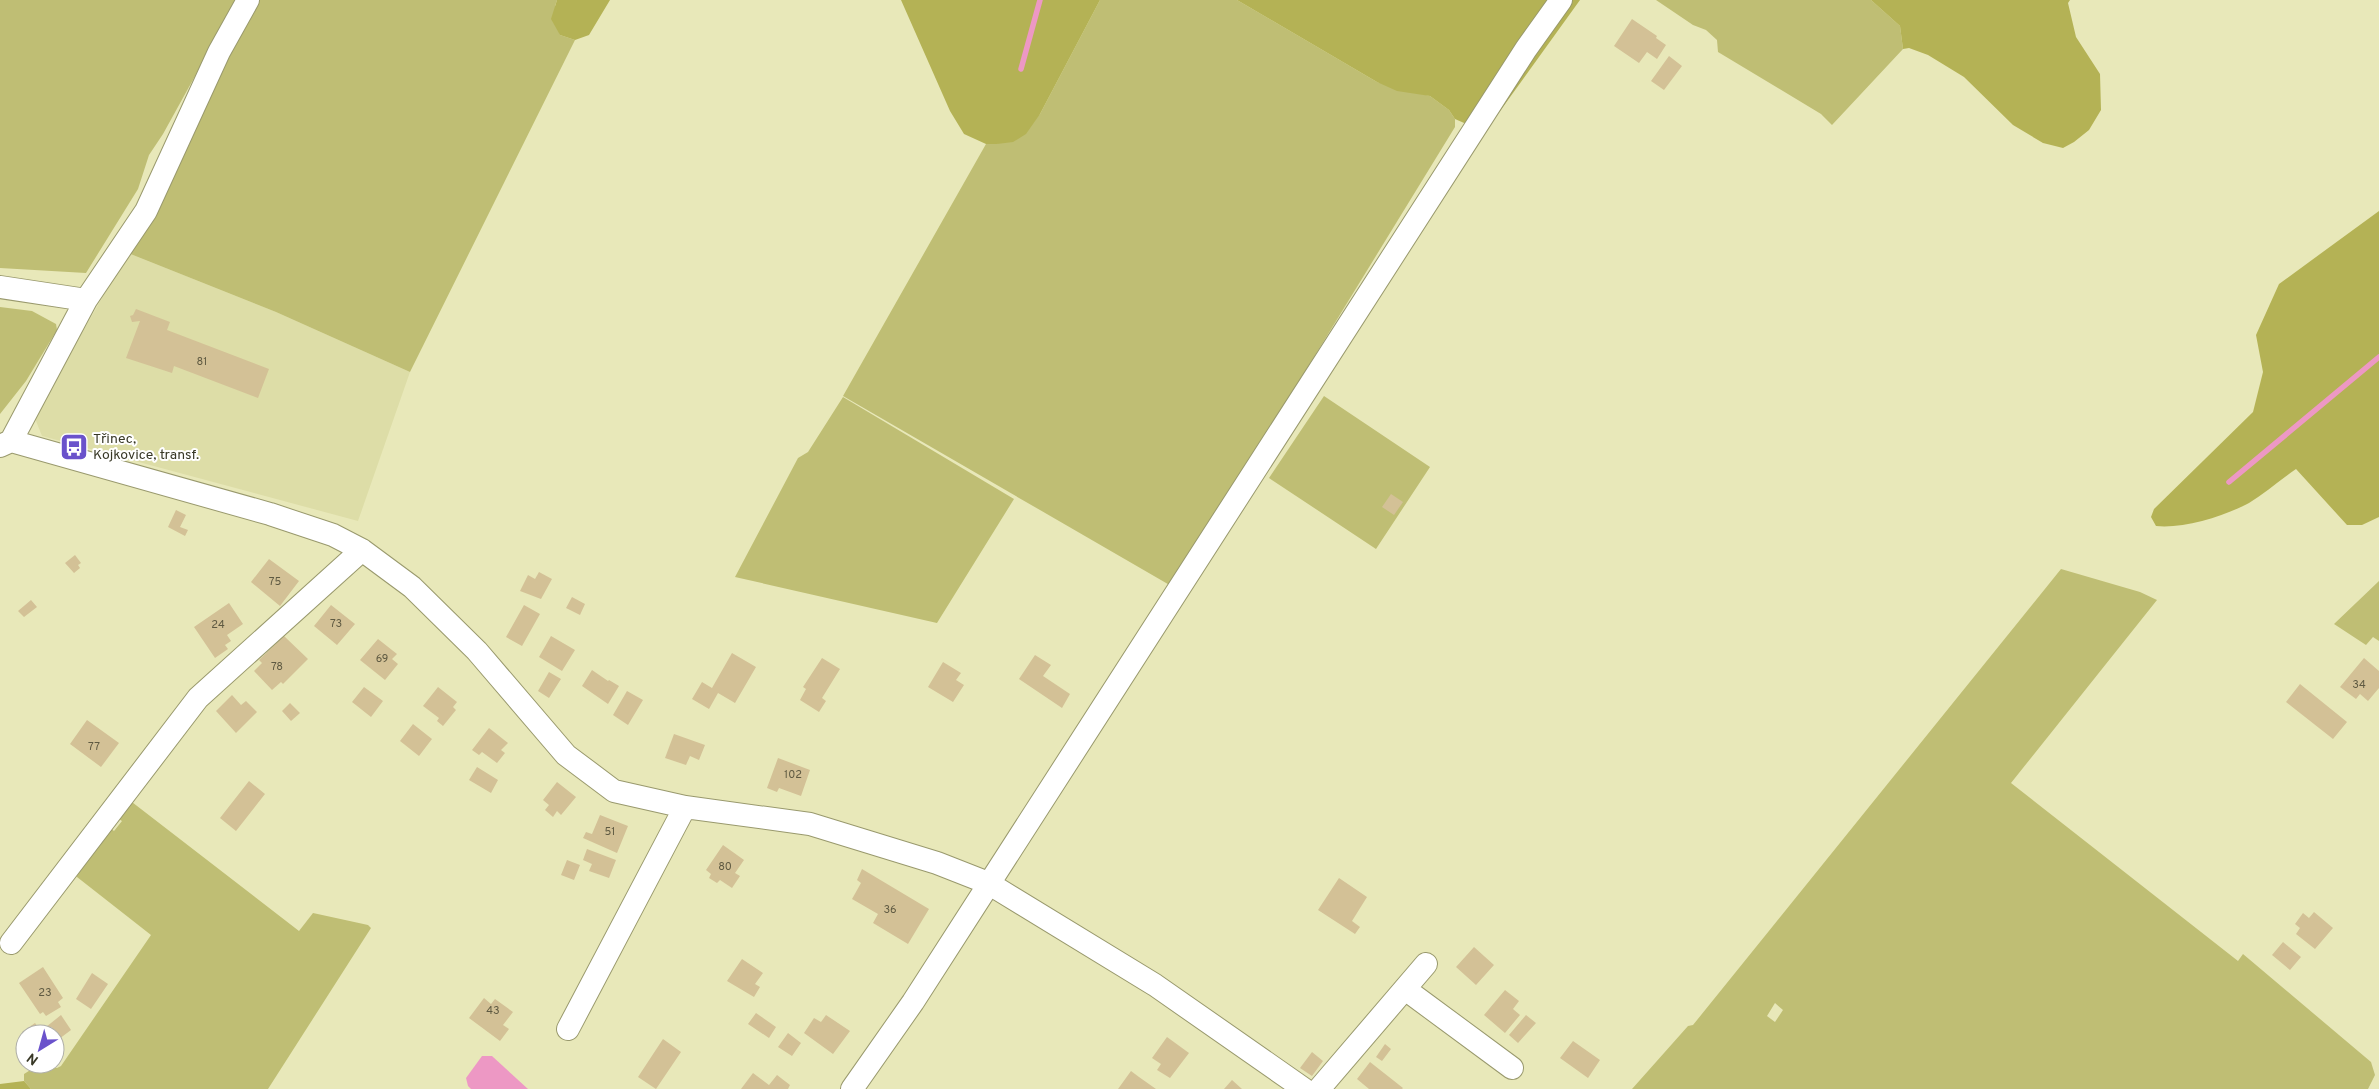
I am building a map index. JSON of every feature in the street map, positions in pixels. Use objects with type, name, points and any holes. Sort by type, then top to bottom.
[{"type":"street","points":[[248,0],[219,52],[146,210],[86,300],[6,443],[270,514],[333,535],[362,550],[412,587],[477,651],[566,755],[614,791],[685,807],[810,824],[937,863],[988,883],[1155,985],[1304,1089]]},
{"type":"street","points":[[852,1089],[913,1002],[1526,49],[1561,0]]},
{"type":"street","points":[[0,287],[86,300]]},
{"type":"street","points":[[11,943],[198,698],[362,550]]},
{"type":"street","points":[[568,1029],[685,807]]},
{"type":"street","points":[[1319,1089],[1426,964]]},
{"type":"street","points":[[1404,989],[1512,1068]]},
{"type":"shaded area","points":[[0,0],[237,0],[163,134],[149,155],[138,189],[86,273],[0,268]]},
{"type":"shaded area","points":[[256,0],[557,0],[555,6],[560,35],[575,40],[410,372],[276,312],[128,253]]},
{"type":"shaded area","points":[[557,0],[610,0],[589,35],[575,40],[560,35],[551,19]]},
{"type":"shaded area","points":[[901,0],[1100,0],[1040,114],[1026,134],[1013,142],[986,144],[964,134],[950,111]]},
{"type":"shaded area","points":[[1100,0],[1237,0],[1377,82],[1430,96],[1449,110],[1455,119],[1455,127],[1173,587],[843,396],[986,144],[997,144],[1040,114]]},
{"type":"shaded area","points":[[1237,0],[1580,0],[1500,111],[1484,106],[1471,126],[1455,119],[1449,110],[1430,96],[1397,91],[1377,82]]},
{"type":"shaded area","points":[[1656,0],[1871,0],[1900,26],[1903,49],[1832,125],[1821,114],[1718,52],[1717,40],[1706,30],[1693,25]]},
{"type":"shaded area","points":[[1871,0],[2070,0],[2068,3],[2076,37],[2100,74],[2101,110],[2089,130],[2074,142],[2063,148],[2043,143],[2013,125],[1964,77],[1928,55],[1909,48],[1903,49],[1900,26]]},
{"type":"shaded area","points":[[2379,211],[2379,517],[2362,525],[2347,525],[2296,469],[2249,503],[2228,512],[2179,526],[2156,526],[2151,517],[2154,509],[2253,412],[2263,372],[2256,335],[2279,284]]},
{"type":"shaded area","points":[[128,253],[276,312],[410,372],[358,521],[42,436],[34,416]]},
{"type":"shaded area","points":[[0,307],[32,311],[56,324],[57,330],[26,381],[0,414]]},
{"type":"shaded area","points":[[1324,396],[1430,467],[1376,549],[1269,478]]},
{"type":"shaded area","points":[[843,397],[1014,499],[937,623],[735,577],[798,458],[808,452]]},
{"type":"shaded area","points":[[2061,569],[2140,592],[2157,600],[2011,783],[2238,961],[2243,954],[2371,1062],[2375,1075],[2368,1089],[1632,1089],[1688,1026],[1693,1025]],"holes":[[[1775,1003],[1783,1010],[1775,1022],[1767,1016]]]},
{"type":"shaded area","points":[[2379,581],[2379,641],[2373,637],[2366,645],[2334,624]]},
{"type":"shaded area","points":[[128,799],[299,931],[313,913],[368,925],[371,928],[268,1089],[31,1089],[24,1081],[24,1074],[65,1074],[65,1060],[151,935],[77,877],[76,874],[108,826],[114,831],[122,821],[117,818]]},
{"type":"shaded area","points":[[482,1056],[492,1056],[528,1089],[471,1089],[466,1078]]},
{"type":"shaded area","points":[[24,1081],[31,1089],[0,1089],[0,1084]]},
{"type":"building","points":[[1632,19],[1657,36],[1656,38],[1666,45],[1657,59],[1647,52],[1639,63],[1614,46]]},
{"type":"building","points":[[1669,56],[1682,66],[1664,90],[1651,81]]},
{"type":"building","points":[[136,309],[170,322],[167,330],[269,369],[258,398],[174,366],[172,373],[126,358],[140,321],[132,322],[130,316],[133,315]]},
{"type":"building","points":[[1391,494],[1403,502],[1394,515],[1382,507]]},
{"type":"building","points":[[176,510],[186,515],[180,527],[188,530],[185,536],[168,527]]},
{"type":"building","points":[[75,555],[81,563],[78,565],[80,568],[74,573],[65,563]]},
{"type":"building","points":[[269,559],[299,581],[280,606],[251,582]]},
{"type":"building","points":[[539,572],[552,579],[541,599],[520,591],[528,575],[535,579]]},
{"type":"building","points":[[572,597],[585,604],[580,615],[566,608]]},
{"type":"building","points":[[31,600],[37,607],[24,617],[18,611]]},
{"type":"building","points":[[229,603],[243,624],[227,635],[231,641],[225,645],[228,649],[215,658],[194,627]]},
{"type":"building","points":[[331,605],[355,624],[337,645],[314,626]]},
{"type":"building","points":[[524,605],[540,614],[522,646],[506,637]]},
{"type":"building","points":[[284,636],[308,659],[283,684],[281,682],[272,690],[254,671],[262,663],[259,660]]},
{"type":"building","points":[[551,636],[575,650],[562,671],[539,657]]},
{"type":"building","points":[[378,639],[397,654],[392,659],[398,664],[385,680],[360,660]]},
{"type":"building","points":[[732,653],[756,667],[735,703],[718,693],[709,709],[692,699],[702,682],[712,688]]},
{"type":"building","points":[[1035,655],[1051,665],[1043,676],[1070,694],[1062,708],[1019,679]]},
{"type":"building","points":[[822,658],[840,669],[822,698],[826,701],[819,712],[800,700],[806,689],[803,687]]},
{"type":"building","points":[[2364,658],[2379,671],[2379,688],[2368,701],[2360,694],[2356,699],[2340,687]]},
{"type":"building","points":[[943,662],[961,673],[956,680],[964,685],[953,702],[928,687]]},
{"type":"building","points":[[592,670],[619,686],[608,704],[582,686]]},
{"type":"building","points":[[549,672],[561,679],[549,698],[538,691]]},
{"type":"building","points":[[2300,684],[2347,722],[2333,739],[2286,702]]},
{"type":"building","points":[[364,687],[383,701],[371,717],[352,702]]},
{"type":"building","points":[[438,687],[457,702],[453,707],[456,710],[443,726],[437,721],[439,718],[423,706]]},
{"type":"building","points":[[627,691],[643,700],[628,725],[613,715]]},
{"type":"building","points":[[232,695],[241,705],[246,701],[257,712],[236,733],[216,711]]},
{"type":"building","points":[[290,703],[300,713],[291,721],[282,711]]},
{"type":"building","points":[[87,720],[119,743],[101,767],[70,744]]},
{"type":"building","points":[[413,724],[432,739],[419,756],[400,741]]},
{"type":"building","points":[[489,728],[508,743],[501,750],[505,753],[497,763],[482,752],[479,755],[472,750]]},
{"type":"building","points":[[674,734],[705,745],[699,760],[690,756],[686,765],[665,758]]},
{"type":"building","points":[[778,758],[810,770],[801,796],[779,788],[777,792],[767,788]]},
{"type":"building","points":[[477,767],[498,780],[491,793],[469,780]]},
{"type":"building","points":[[249,781],[265,794],[236,831],[220,818]]},
{"type":"building","points":[[557,782],[576,797],[561,815],[557,811],[553,817],[545,810],[549,805],[543,800]]},
{"type":"building","points":[[600,815],[628,826],[617,853],[583,838],[586,832],[592,834]]},
{"type":"building","points":[[723,845],[744,860],[735,873],[740,876],[732,888],[720,880],[717,883],[709,878],[711,874],[706,870]]},
{"type":"building","points":[[587,849],[616,860],[609,878],[589,871],[592,864],[583,860]]},
{"type":"building","points":[[567,860],[580,865],[574,880],[561,875]]},
{"type":"building","points":[[862,869],[929,909],[908,944],[873,923],[878,914],[852,899],[861,883],[857,880]]},
{"type":"building","points":[[1339,878],[1367,897],[1352,921],[1360,927],[1355,934],[1318,910]]},
{"type":"building","points":[[2314,912],[2333,928],[2315,949],[2296,934],[2300,928],[2295,924],[2303,913],[2309,918]]},
{"type":"building","points":[[2283,942],[2301,957],[2290,970],[2272,955]]},
{"type":"building","points":[[1474,947],[1494,965],[1476,985],[1456,967]]},
{"type":"building","points":[[742,959],[763,973],[755,984],[760,987],[754,997],[727,981]]},
{"type":"building","points":[[43,967],[63,998],[58,1002],[61,1007],[46,1016],[43,1012],[40,1014],[19,983]]},
{"type":"building","points":[[92,973],[108,984],[91,1009],[76,999]]},
{"type":"building","points":[[1505,990],[1519,1001],[1513,1009],[1520,1015],[1505,1033],[1484,1015]]},
{"type":"building","points":[[484,998],[491,1004],[495,999],[513,1012],[503,1025],[509,1029],[500,1041],[469,1018]]},
{"type":"building","points":[[756,1013],[776,1027],[769,1038],[748,1024]]},
{"type":"building","points":[[61,1015],[71,1030],[65,1034],[65,1024],[50,1024]]},
{"type":"building","points":[[826,1015],[850,1031],[833,1054],[804,1033],[814,1018],[821,1022]]},
{"type":"building","points":[[1526,1015],[1536,1023],[1518,1043],[1509,1035]]},
{"type":"building","points":[[788,1033],[801,1043],[792,1056],[778,1047]]},
{"type":"building","points":[[1167,1037],[1189,1053],[1170,1078],[1157,1070],[1161,1064],[1152,1058]]},
{"type":"building","points":[[663,1039],[681,1052],[656,1089],[638,1077]]},
{"type":"building","points":[[1573,1041],[1600,1060],[1588,1078],[1560,1058]]},
{"type":"building","points":[[1385,1044],[1391,1049],[1382,1061],[1376,1057]]},
{"type":"building","points":[[1312,1052],[1323,1061],[1312,1076],[1300,1068]]},
{"type":"building","points":[[1370,1062],[1403,1088],[1369,1089],[1357,1079]]},
{"type":"building","points":[[1131,1071],[1139,1077],[1156,1089],[1118,1089]]},
{"type":"building","points":[[753,1073],[769,1085],[777,1075],[790,1085],[788,1089],[741,1089]]},
{"type":"building","points":[[1232,1080],[1242,1089],[1224,1089]]},
{"type":"waterway","points":[[1021,69],[1040,0]]},
{"type":"waterway","points":[[2229,482],[2379,357]]},
{"type":"place","name":"Třinec, Kojkovice, transf.","points":[[74,447]]}]
